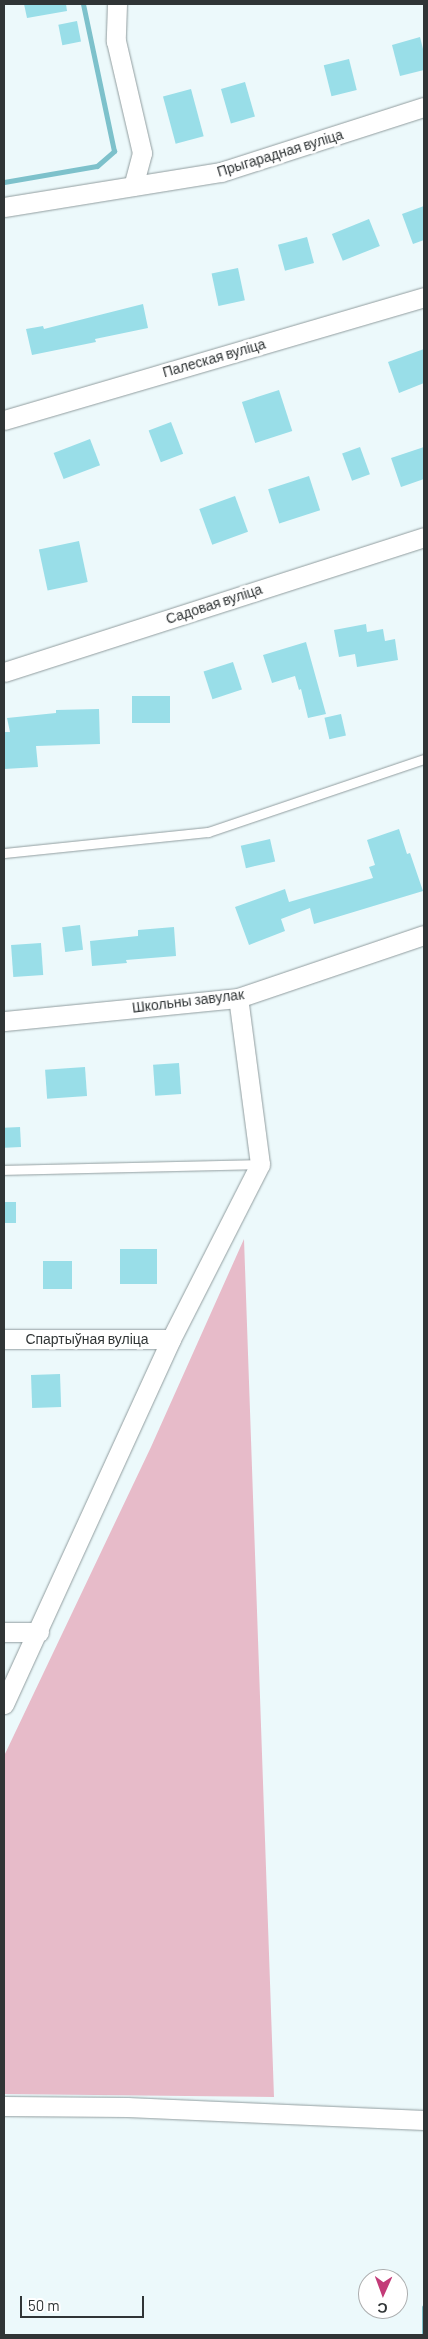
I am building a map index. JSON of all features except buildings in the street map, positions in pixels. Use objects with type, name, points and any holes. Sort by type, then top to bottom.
[{"type":"street","points":[[117,4],[116,41],[142,153],[133,186]]},
{"type":"street","name":"Прыгарадная вуліца","points":[[4,207],[221,172],[424,108]]},
{"type":"street","name":"Палеская вуліца","points":[[4,420],[424,297]]},
{"type":"street","name":"Садовая вуліца","points":[[4,672],[424,536]]},
{"type":"street","name":"Школьны завулак","points":[[4,1021],[238,998],[424,935]]},
{"type":"street","points":[[4,1704],[171,1339],[260,1164],[238,998]]},
{"type":"street","name":"Спартыўная вуліца","points":[[4,1339],[171,1339]]},
{"type":"street","points":[[4,1632],[38,1632]]},
{"type":"street","points":[[4,2106],[127,2107],[424,2120]]},
{"type":"lane","points":[[4,852],[208,832],[424,759]]},
{"type":"lane","points":[[4,1170],[260,1164]]},
{"type":"shaded area","points":[[244,1239],[274,2097],[4,2094],[4,1756],[151,1447]]},
{"type":"waterway","points":[[4,182],[97,166],[114,151],[83,4]]},
{"type":"waterway","points":[[424,2307],[424,2335]]}]
